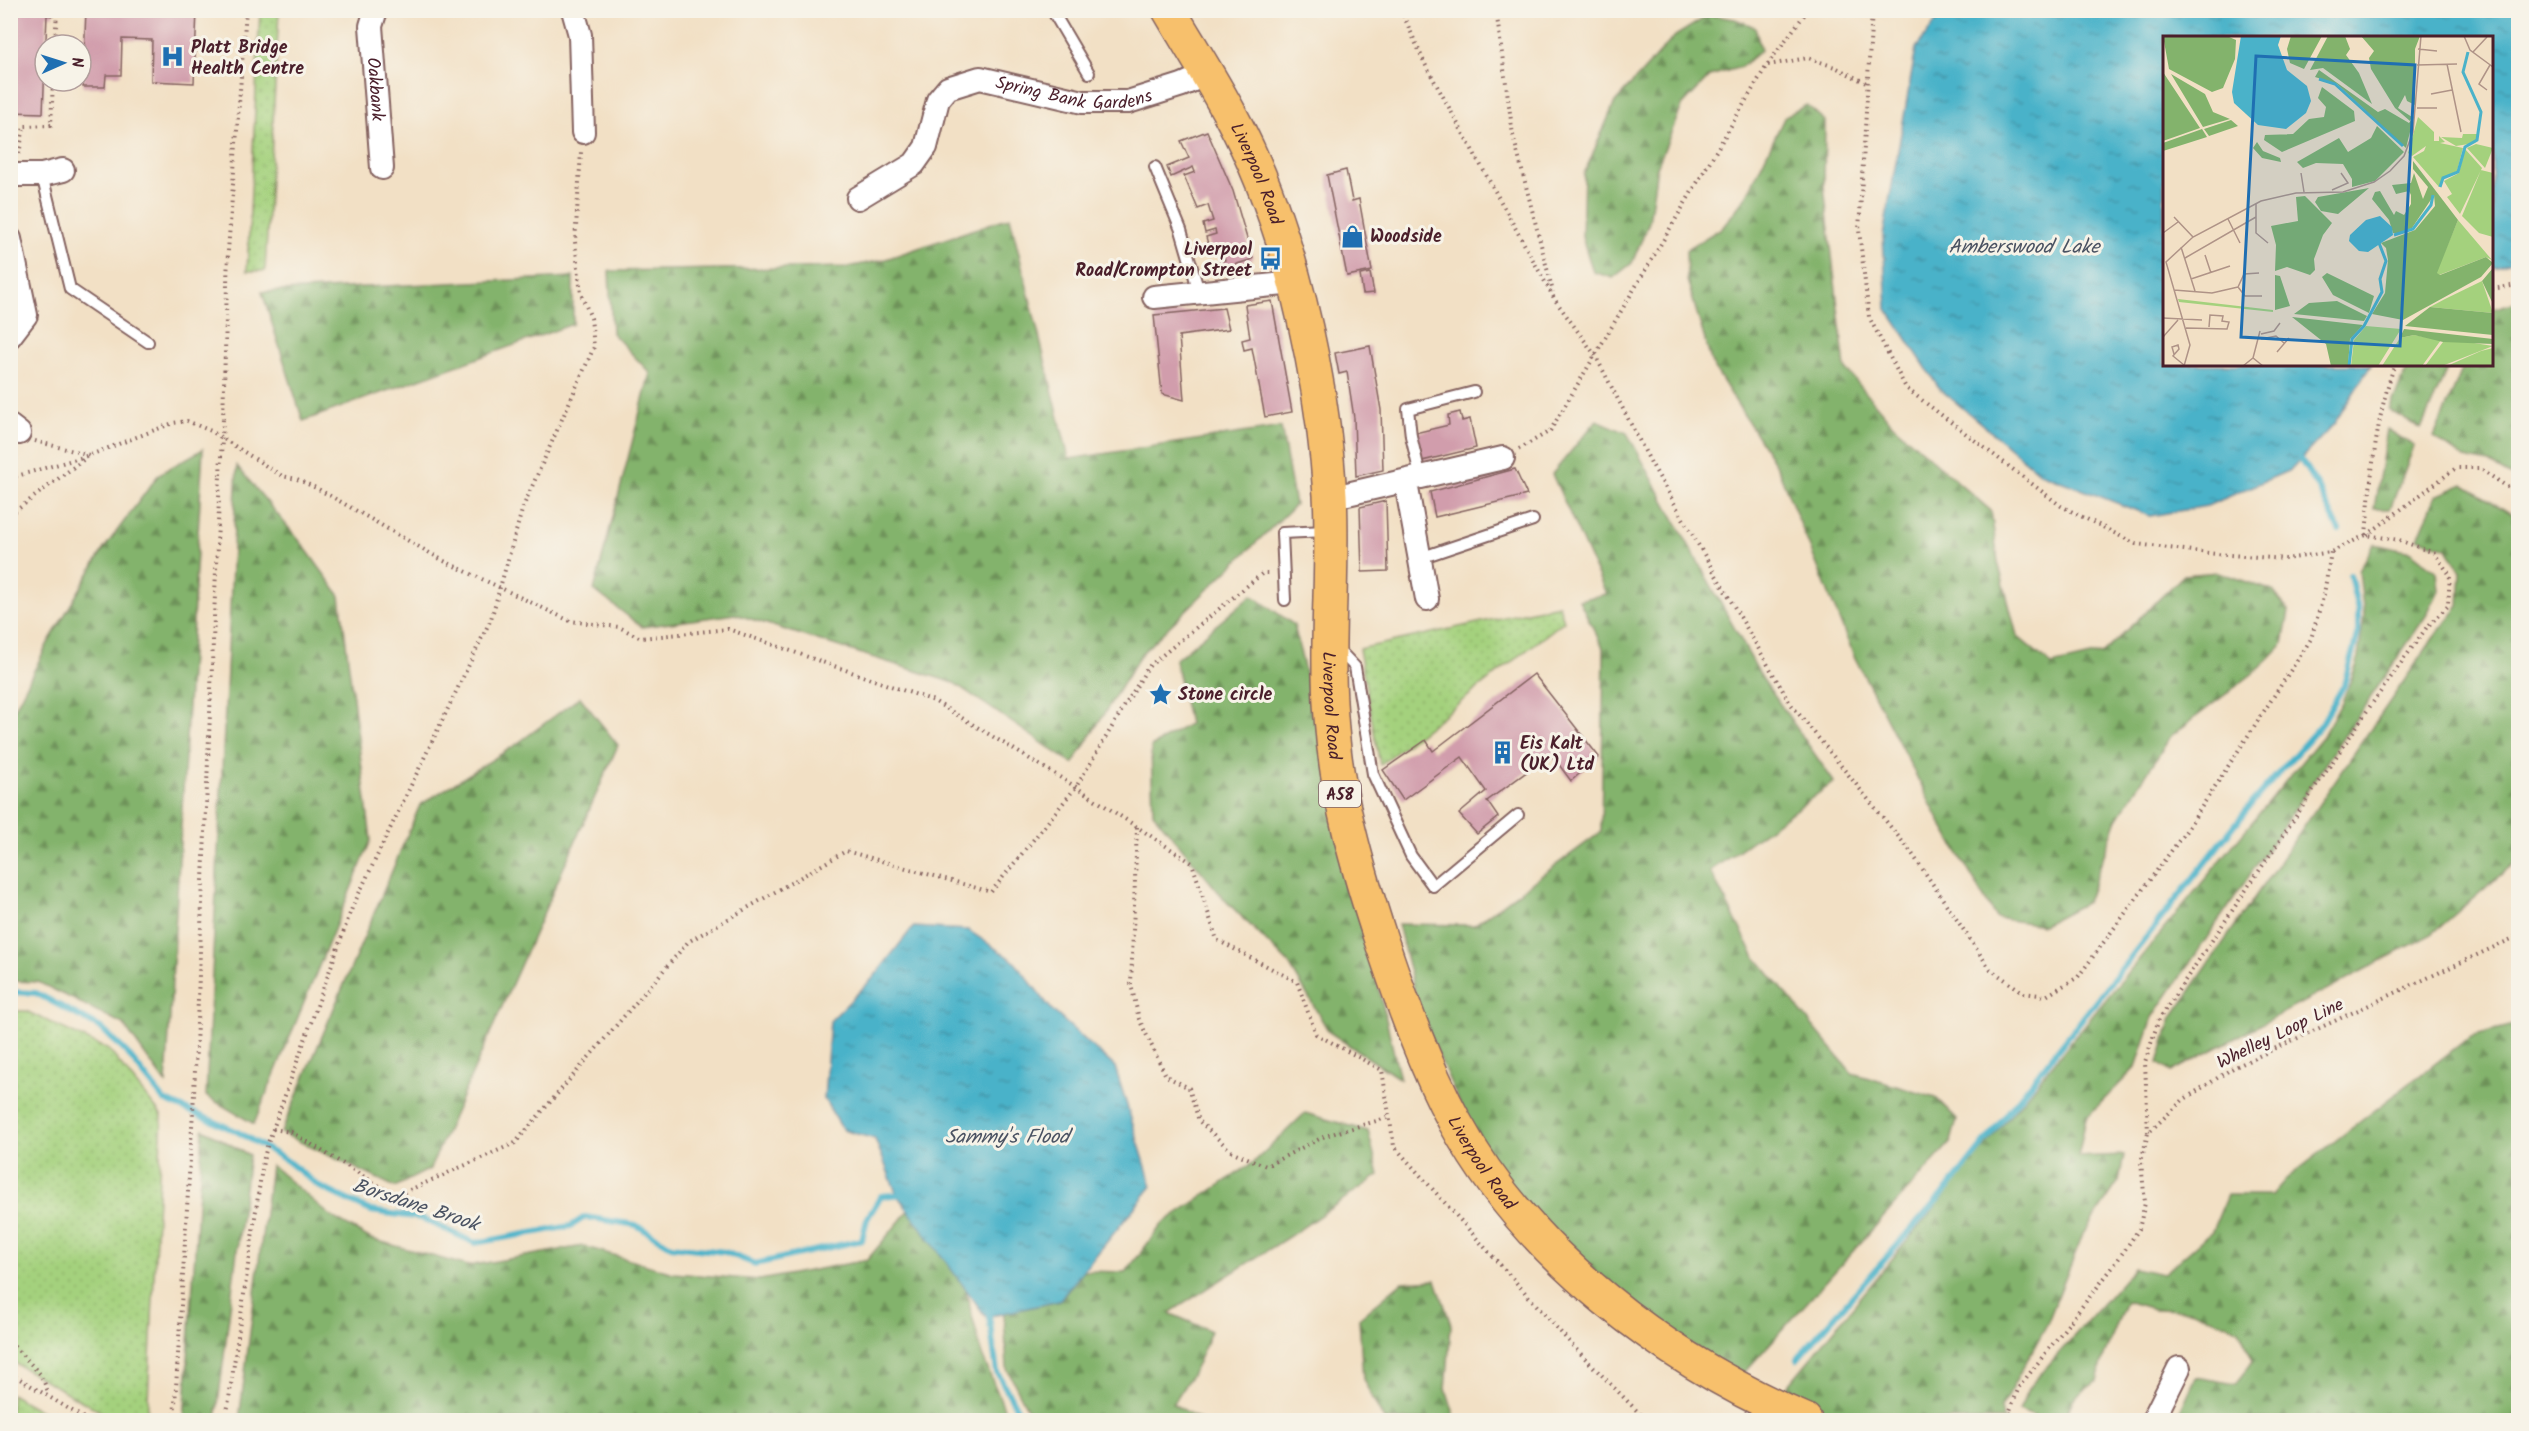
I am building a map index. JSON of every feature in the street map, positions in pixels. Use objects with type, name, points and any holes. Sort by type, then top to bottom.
[{"type":"main road","name":"Liverpool Road","points":[[1169,10],[1233,119],[1258,175],[1294,283],[1318,390],[1330,498],[1329,640],[1332,727],[1342,805],[1352,845],[1408,1016],[1456,1123],[1479,1160],[1530,1225],[1601,1296],[1627,1318],[1708,1372],[1805,1420]]},
{"type":"street","name":"Oakbank","points":[[376,10],[371,26],[382,168]]},
{"type":"street","points":[[573,10],[580,35],[583,132]]},
{"type":"street","name":"Spring Bank Gardens","points":[[858,198],[914,164],[926,147],[938,100],[948,88],[980,78],[1083,102],[1128,102],[1182,85],[1207,74]]},
{"type":"street","points":[[13,176],[53,172]]},
{"type":"street","points":[[10,239],[26,315],[10,336]]},
{"type":"street","points":[[1154,297],[1294,283]]},
{"type":"street","points":[[1330,498],[1414,481],[1503,458]]},
{"type":"street","points":[[1414,481],[1420,558],[1428,599]]},
{"type":"street","points":[[2153,1420],[2179,1368]]},
{"type":"lane","points":[[1052,10],[1089,73]]},
{"type":"lane","points":[[1155,167],[1181,230],[1199,292]]},
{"type":"lane","points":[[53,172],[70,289],[148,342]]},
{"type":"lane","points":[[1414,481],[1408,409],[1474,392]]},
{"type":"lane","points":[[1420,558],[1533,520]]},
{"type":"lane","points":[[1285,600],[1282,533],[1330,531]]},
{"type":"lane","points":[[1329,640],[1355,667],[1373,774],[1411,856],[1433,886],[1518,815]]},
{"type":"path","points":[[56,33],[57,10]]},
{"type":"path","points":[[174,1420],[194,1094],[223,419],[228,250],[246,10]]},
{"type":"path","points":[[1401,10],[1425,64],[1555,300],[1595,355],[1651,463],[1790,703],[1911,852],[1990,969],[2024,993],[2046,996],[2078,977],[2186,831],[2311,639],[2324,594],[2331,552]]},
{"type":"path","points":[[1496,10],[1513,135],[1536,236],[1555,300]]},
{"type":"path","points":[[1503,458],[1550,431],[1767,65],[1808,10]]},
{"type":"path","points":[[1872,10],[1859,230],[1869,316],[1906,388],[2061,506],[2136,544],[2216,554],[2286,559],[2331,552],[2366,536],[2456,468],[2479,468],[2518,494]]},
{"type":"path","points":[[1767,65],[1808,58],[1835,67],[1866,83]]},
{"type":"path","points":[[13,176],[24,126],[51,125],[52,93]]},
{"type":"path","points":[[226,1420],[263,1161],[268,1143],[352,908],[491,619],[523,507],[594,347],[591,318],[581,294],[575,242],[583,132]]},
{"type":"path","points":[[2493,289],[2518,285]]},
{"type":"path","points":[[2366,536],[2372,466],[2383,399],[2394,366]]},
{"type":"path","points":[[10,478],[90,455],[173,423],[187,422],[211,431],[282,476],[297,479],[320,490],[442,560],[501,586],[570,621],[619,627],[641,638],[729,629],[934,701],[1076,787],[1192,863],[1217,940],[1297,982],[1316,1034],[1382,1070],[1394,1146],[1573,1346],[1646,1420]]},
{"type":"path","points":[[15,429],[38,443],[90,455]]},
{"type":"path","points":[[10,515],[90,455]]},
{"type":"path","points":[[2028,1420],[2009,1413],[2019,1387],[2113,1267],[2139,1229],[2145,1203],[2141,1162],[2148,1133],[2145,1062],[2159,1019],[2372,705],[2427,627],[2448,606],[2450,575],[2434,553],[2398,540],[2366,536]]},
{"type":"path","points":[[273,1129],[291,1132],[396,1196],[515,1143],[688,942],[846,851],[991,892],[1076,787],[1148,667],[1263,573],[1284,572]]},
{"type":"path","points":[[1137,827],[1131,984],[1138,1019],[1166,1076],[1189,1088],[1199,1121],[1231,1151],[1266,1166],[1325,1136],[1389,1117]]},
{"type":"path","name":"Whelley Loop Line","points":[[2148,1133],[2183,1100],[2233,1068],[2518,936]]},
{"type":"path","points":[[10,1342],[41,1375],[49,1395]]},
{"type":"path","points":[[10,1373],[87,1420]]},
{"type":"green space","points":[[260,11],[279,11],[265,271],[247,271]]},
{"type":"green space","points":[[1709,15],[1735,19],[1755,27],[1761,50],[1741,67],[1710,76],[1682,106],[1657,167],[1649,222],[1632,263],[1613,278],[1593,272],[1582,237],[1584,174],[1615,102],[1675,36]]},
{"type":"green space","points":[[1807,105],[1825,121],[1824,186],[1845,368],[1893,425],[1991,511],[1998,562],[2017,636],[2052,665],[2103,653],[2184,575],[2218,572],[2273,591],[2289,611],[2283,644],[2260,668],[2171,736],[2117,819],[2087,902],[2043,925],[1996,918],[1939,820],[1854,656],[1778,469],[1712,364],[1687,280],[1686,250],[1723,227],[1747,195],[1785,116]]},
{"type":"green space","points":[[1010,217],[1069,459],[1281,427],[1295,505],[1141,654],[1073,764],[954,683],[735,614],[642,627],[594,590],[650,373],[612,333],[609,271],[848,267],[883,260]]},
{"type":"green space","points":[[573,277],[573,324],[303,421],[262,292]]},
{"type":"green space","points":[[2518,301],[2518,480],[2489,463],[2464,458],[2434,437],[2464,366],[2493,366],[2493,309]]},
{"type":"green space","points":[[2409,366],[2449,366],[2421,429],[2389,410]]},
{"type":"green space","points":[[1597,420],[1627,433],[1762,678],[1834,782],[1710,871],[1754,955],[1852,1073],[1936,1098],[1957,1119],[1951,1142],[1741,1376],[1644,1315],[1552,1244],[1471,1130],[1419,1010],[1398,924],[1474,925],[1601,832],[1604,650],[1579,600],[1606,594],[1552,474]]},
{"type":"green space","points":[[2387,429],[2414,446],[2390,509],[2374,509]]},
{"type":"green space","points":[[203,449],[166,1084],[123,1024],[38,982],[11,981],[11,716],[48,643],[103,550],[159,474]]},
{"type":"green space","points":[[237,466],[303,545],[340,596],[371,840],[254,1124],[206,1096]]},
{"type":"green space","points":[[2463,484],[2518,518],[2518,860],[2432,934],[2171,1072],[2158,1063],[2172,1017],[2435,636],[2459,606],[2461,572],[2447,548],[2418,538],[2436,496]]},
{"type":"green space","points":[[2374,544],[2411,552],[2437,572],[2439,590],[2428,613],[2153,1017],[2136,1067],[2086,1118],[2078,1157],[2124,1155],[2119,1181],[2083,1234],[2047,1324],[2001,1408],[2003,1419],[2006,1420],[1858,1420],[1815,1409],[1781,1394],[2322,737],[2342,702],[2357,664],[2364,616],[2359,571]]},
{"type":"green space","points":[[1252,595],[1294,625],[1400,1079],[1329,1032],[1289,964],[1226,901],[1153,813],[1151,747],[1189,724],[1175,660]]},
{"type":"green space","points":[[1559,605],[1564,621],[1380,765],[1359,649]]},
{"type":"green space","points":[[580,697],[618,745],[430,1169],[395,1187],[281,1133],[420,805],[514,746]]},
{"type":"green space","points":[[11,1011],[26,1011],[109,1050],[162,1116],[147,1420],[115,1420],[11,1361]]},
{"type":"green space","points":[[2518,1024],[2518,1420],[2176,1420],[2196,1377],[2235,1384],[2253,1361],[2239,1329],[2190,1310],[2153,1309],[2126,1301],[2104,1356],[2097,1381],[2074,1398],[2063,1420],[2044,1420],[2018,1410],[2029,1387],[2134,1268],[2163,1274],[2212,1231],[2227,1195],[2272,1195],[2286,1179],[2471,1036]]},
{"type":"green space","points":[[1305,1113],[1368,1131],[1379,1175],[1290,1236],[1169,1313],[1211,1331],[1196,1367],[1173,1404],[1201,1420],[1033,1420],[1007,1369],[1004,1313],[1059,1301],[1084,1271],[1126,1272],[1163,1223],[1254,1162]]},
{"type":"green space","points":[[203,1129],[249,1155],[216,1420],[184,1420]]},
{"type":"green space","points":[[271,1165],[332,1217],[371,1239],[468,1266],[583,1246],[673,1273],[760,1280],[867,1260],[909,1210],[965,1287],[982,1355],[1009,1420],[239,1420]]},
{"type":"green space","points":[[1436,1280],[1451,1325],[1446,1389],[1456,1420],[1384,1420],[1363,1379],[1359,1318],[1402,1282]]},
{"type":"green space","points":[[11,1394],[57,1420],[11,1420]]},
{"type":"water","name":"Amberswood Lake","points":[[1944,11],[2518,11],[2518,260],[2493,268],[2493,36],[2163,36],[2163,366],[2370,366],[2334,424],[2290,470],[2207,506],[2150,516],[2040,473],[1940,389],[1887,309],[1883,236],[1916,48]]},
{"type":"water","name":"Sammy's Flood","points":[[913,927],[968,930],[1014,961],[1052,1010],[1115,1067],[1152,1186],[1059,1301],[986,1317],[897,1195],[875,1139],[843,1130],[824,1099],[830,1021],[873,978]]},
{"type":"building","points":[[10,10],[53,10],[53,16],[47,15],[46,33],[33,33],[33,93],[44,93],[43,113],[10,112]]},
{"type":"building","name":"Platt Bridge Health Centre","points":[[86,10],[197,10],[194,83],[151,81],[152,40],[122,39],[121,75],[106,75],[105,87],[93,87],[93,33],[85,33]]},
{"type":"building","points":[[1207,131],[1233,191],[1253,259],[1221,269],[1218,262],[1225,260],[1222,250],[1211,254],[1206,237],[1216,234],[1215,230],[1205,233],[1203,224],[1213,221],[1208,205],[1198,209],[1184,176],[1195,172],[1193,167],[1171,177],[1167,167],[1189,158],[1181,141]]},
{"type":"building","name":"Woodside","points":[[1346,170],[1352,201],[1359,199],[1372,271],[1347,276],[1327,175]]},
{"type":"building","points":[[1370,273],[1374,293],[1363,294],[1360,275]]},
{"type":"building","points":[[1272,301],[1292,412],[1265,417],[1252,348],[1244,350],[1242,340],[1250,338],[1245,305]]},
{"type":"building","points":[[1224,308],[1229,329],[1179,336],[1184,400],[1162,394],[1154,315]]},
{"type":"building","points":[[1370,346],[1381,410],[1383,470],[1356,476],[1354,418],[1347,372],[1339,374],[1335,353]]},
{"type":"building","points":[[1460,412],[1462,421],[1470,419],[1476,448],[1422,461],[1415,433],[1449,425],[1448,415]]},
{"type":"building","points":[[1515,469],[1527,495],[1435,517],[1430,492]]},
{"type":"building","points":[[1386,501],[1388,571],[1362,572],[1360,507]]},
{"type":"building","name":"Eis Kalt (UK) Ltd","points":[[1534,674],[1599,757],[1571,781],[1551,754],[1487,801],[1498,817],[1477,834],[1459,814],[1486,791],[1462,757],[1403,800],[1383,770],[1426,740],[1433,751]]},
{"type":"waterway","points":[[2300,459],[2317,485],[2339,530]]},
{"type":"waterway","points":[[1797,1359],[1955,1180],[2253,802],[2321,725],[2344,685],[2358,632],[2358,611],[2350,575]]},
{"type":"waterway","name":"Borsdane Brook","points":[[10,992],[36,993],[101,1028],[127,1053],[164,1100],[236,1131],[286,1160],[320,1187],[371,1211],[421,1218],[475,1243],[571,1226],[585,1217],[636,1225],[671,1246],[725,1252],[755,1264],[862,1240],[867,1219],[881,1196],[905,1194]]},
{"type":"waterway","name":"Borsdane Brook","points":[[988,1309],[997,1372],[1023,1420]]},
{"type":"place","name":"Platt Bridge Health Centre","points":[[173,57]]},
{"type":"place","name":"Woodside","points":[[1352,236]]},
{"type":"place","name":"Liverpool Road/Crompton Street","points":[[1270,259]]},
{"type":"place","name":"Stone circle","points":[[1160,694]]},
{"type":"place","name":"Eis Kalt (UK) Ltd","points":[[1502,753]]}]
